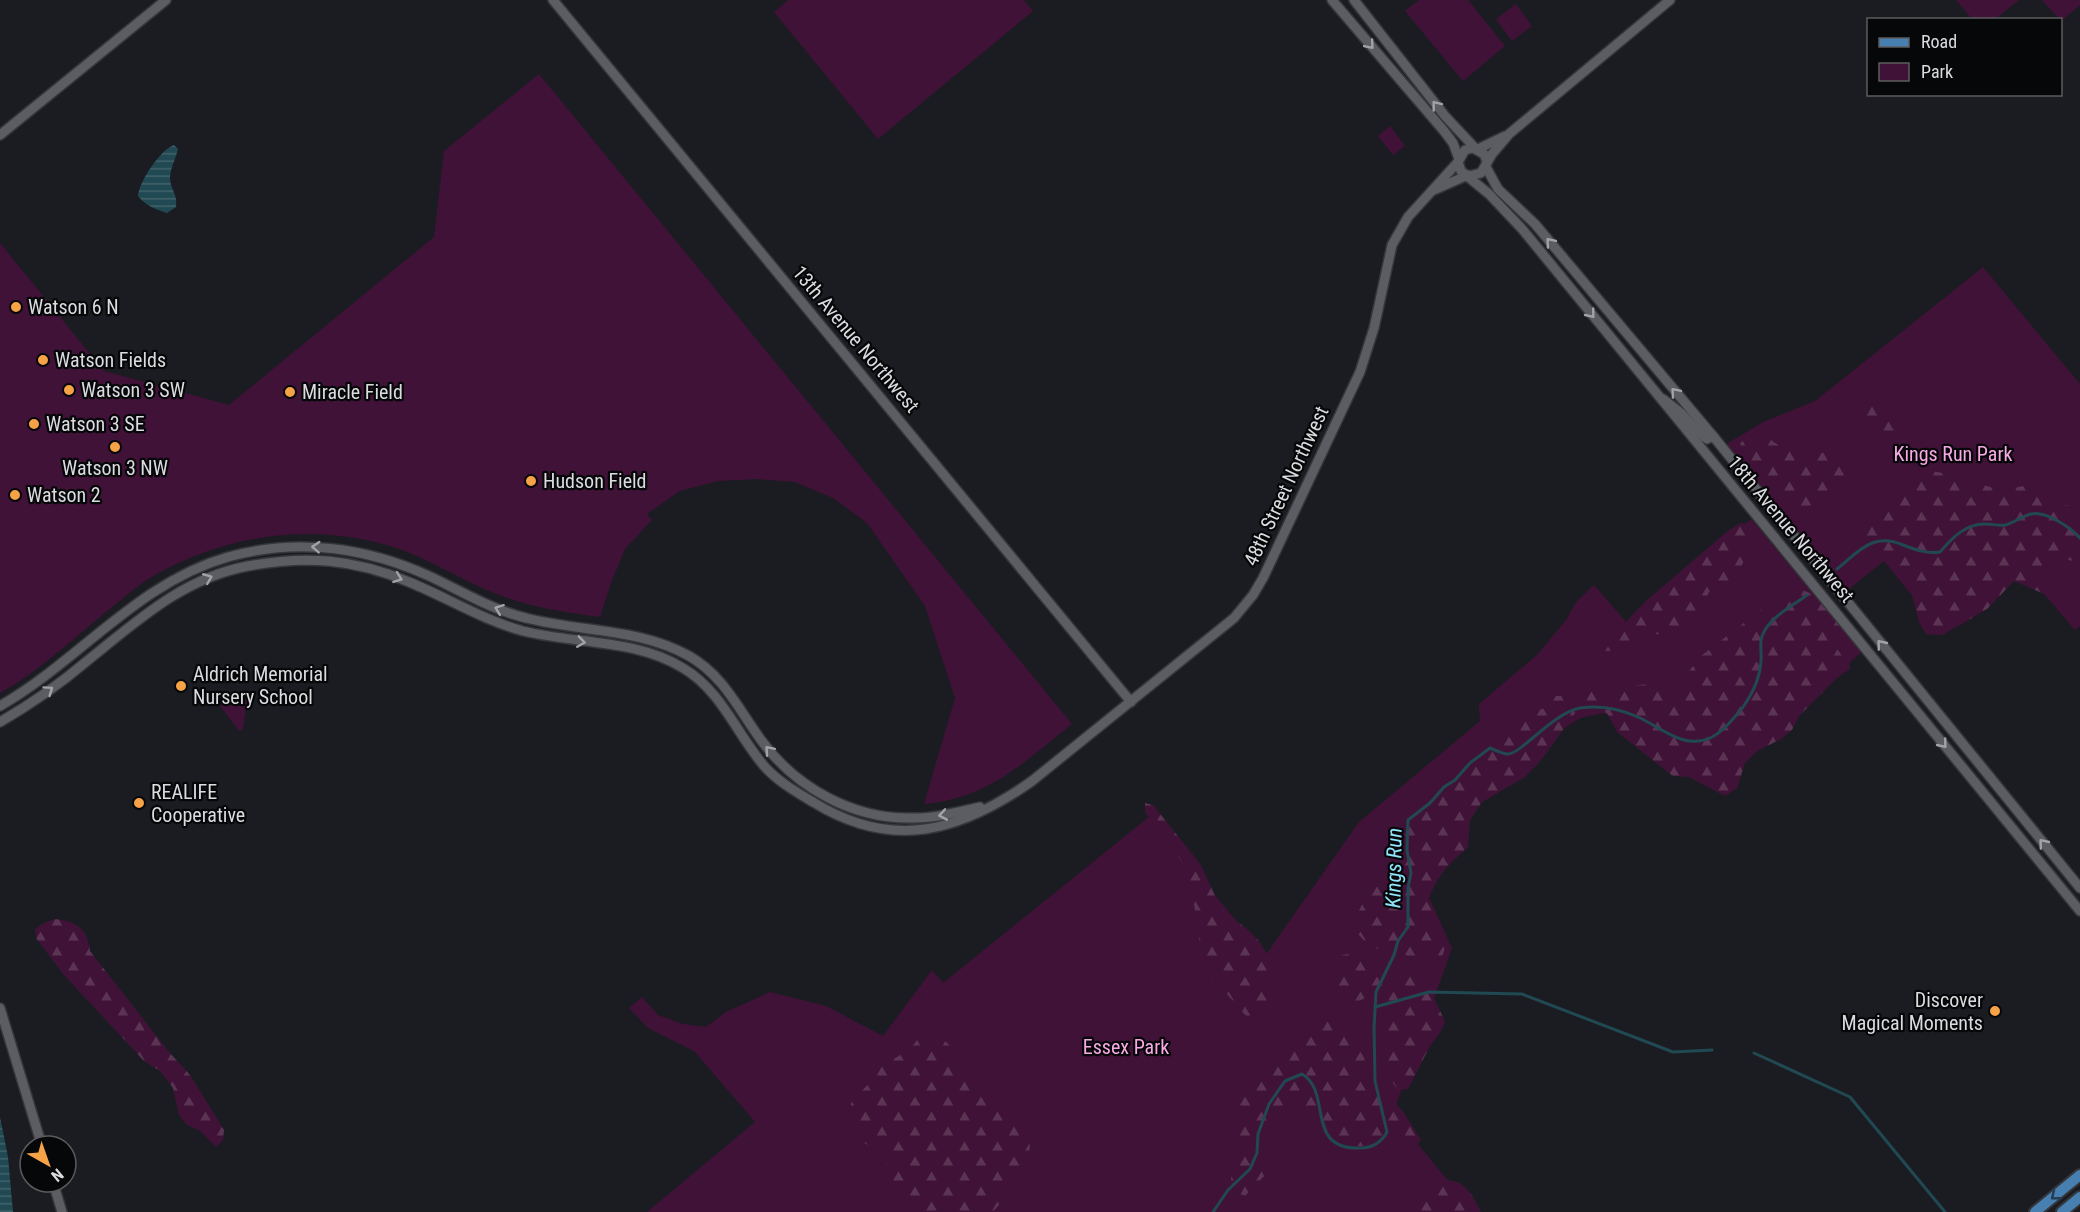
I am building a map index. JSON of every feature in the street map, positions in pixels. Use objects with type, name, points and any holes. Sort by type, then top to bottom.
[{"type":"main road","points":[[2035,1212],[2080,1175]]},
{"type":"main road","points":[[2062,1212],[2080,1197]]},
{"type":"street","points":[[0,135],[166,0]]},
{"type":"street","name":"13th Avenue Northwest","points":[[553,0],[1131,702]]},
{"type":"street","name":"18th Avenue Northwest","points":[[1332,0],[1444,131],[1453,143],[1461,171],[1490,194],[1523,230],[2080,911]]},
{"type":"street","name":"18th Avenue Northwest","points":[[1354,0],[1445,116],[1476,148],[1485,154],[1487,165],[1498,189],[1535,224],[1713,436],[2080,888]]},
{"type":"street","points":[[1468,176],[1478,176],[1509,134],[1670,0]]},
{"type":"street","points":[[1459,161],[1465,150],[1476,148],[1509,134]]},
{"type":"street","name":"48th Street Northwest","points":[[1000,802],[1032,781],[1131,702],[1234,618],[1248,603],[1258,587],[1363,364],[1374,327],[1392,245],[1408,217],[1459,161]]},
{"type":"street","name":"48th Street Northwest","points":[[1434,190],[1468,176]]},
{"type":"street","points":[[1656,394],[1672,405],[1704,437],[1713,436]]},
{"type":"street","points":[[0,706],[36,684],[138,602],[177,577],[212,562],[245,553],[284,547],[323,547],[372,555],[406,566],[481,602],[523,618],[656,641],[687,655],[709,671],[731,694],[761,740],[787,770],[828,798],[848,807],[884,816],[912,818],[954,813],[1000,802]]},
{"type":"street","points":[[0,722],[62,681],[174,593],[216,574],[245,567],[293,560],[332,560],[393,576],[516,629],[561,639],[632,649],[669,660],[696,676],[716,697],[750,748],[775,777],[819,807],[843,818],[887,830],[924,830],[959,822],[1000,802]]},
{"type":"street","points":[[0,1008],[38,1134]]},
{"type":"street","points":[[57,1194],[62,1212]]},
{"type":"green space","points":[[788,0],[1024,0],[1033,11],[878,139],[774,12]]},
{"type":"green space","points":[[1419,0],[1468,0],[1505,46],[1463,81],[1405,11]]},
{"type":"green space","points":[[1956,0],[2019,0],[1996,18],[1971,18]]},
{"type":"green space","points":[[2042,0],[2080,0],[2080,5],[2062,20],[2062,18],[2058,18]]},
{"type":"green space","points":[[1516,4],[1532,26],[1512,41],[1496,19]]},
{"type":"green space","points":[[539,74],[1072,724],[1021,765],[986,787],[967,795],[924,804],[955,698],[925,606],[867,523],[833,498],[795,482],[757,479],[718,481],[680,491],[647,514],[652,520],[625,549],[600,617],[507,598],[426,560],[383,544],[324,534],[266,537],[209,551],[149,579],[44,663],[0,693],[0,243],[104,371],[229,405],[434,237],[444,151]]},
{"type":"green space","points":[[1390,126],[1405,146],[1393,155],[1378,136]]},
{"type":"green space","name":"Kings Run Park","points":[[1983,267],[2080,384],[2080,626],[2075,630],[2020,566],[1940,630],[1884,561],[1843,594],[1725,445],[1763,422],[1815,401]]},
{"type":"green space","points":[[1882,402],[1900,424],[1902,434],[1897,441],[1889,442],[1877,438],[1864,413],[1870,404]]},
{"type":"green space","points":[[1757,433],[1765,435],[1781,446],[1838,454],[1846,461],[1865,464],[1866,471],[1828,505],[1810,515],[1800,517],[1767,483],[1740,444],[1744,439]]},
{"type":"green space","points":[[1924,470],[1943,473],[2000,490],[2024,486],[2038,491],[2051,502],[2080,508],[2080,562],[2062,559],[2058,562],[2050,571],[2047,589],[2042,593],[2014,581],[1987,609],[1942,635],[1926,634],[1919,622],[1910,588],[1863,532],[1880,505]]},
{"type":"green space","name":"Essex Park","points":[[1751,519],[1862,652],[1718,771],[1604,713],[1580,718],[1548,739],[1465,809],[1427,893],[1452,948],[1393,1114],[1474,1212],[647,1212],[755,1122],[694,1051],[648,1028],[629,1008],[642,997],[658,1015],[683,1024],[706,1027],[726,1012],[770,992],[826,1006],[883,1036],[932,970],[943,983],[1150,816],[1265,956],[1359,822],[1480,721],[1479,704],[1537,655],[1566,620],[1576,602],[1594,585],[1627,623]]},
{"type":"green space","points":[[1741,523],[1751,525],[1752,532],[1744,560],[1735,579],[1713,585],[1704,608],[1674,632],[1645,636],[1610,651],[1600,651],[1600,643],[1623,625],[1647,600],[1729,530]]},
{"type":"green space","points":[[1793,588],[1814,596],[1841,623],[1835,646],[1842,656],[1849,659],[1850,669],[1838,677],[1799,716],[1792,730],[1781,739],[1757,751],[1745,763],[1737,788],[1725,796],[1689,777],[1673,776],[1617,732],[1607,713],[1599,710],[1586,710],[1579,703],[1577,693],[1585,685],[1615,688],[1648,684],[1670,697],[1681,694],[1686,688],[1684,683],[1686,675],[1701,656],[1780,595]]},
{"type":"green space","points":[[239,691],[247,701],[243,728],[240,732],[220,706]]},
{"type":"green space","points":[[1554,696],[1566,696],[1575,713],[1542,759],[1525,777],[1482,802],[1470,820],[1468,847],[1444,870],[1428,900],[1445,948],[1442,957],[1415,960],[1402,953],[1370,947],[1359,935],[1354,920],[1384,863],[1403,819],[1436,787],[1473,764],[1523,714],[1549,707]]},
{"type":"green space","points":[[1145,803],[1153,805],[1201,865],[1220,907],[1258,940],[1270,959],[1274,971],[1270,1002],[1262,1016],[1254,1020],[1247,1017],[1206,970],[1202,959],[1191,883],[1186,867],[1145,812]]},
{"type":"green space","points":[[55,919],[80,927],[87,937],[90,951],[169,1052],[190,1075],[224,1130],[223,1140],[216,1147],[199,1130],[187,1125],[179,1115],[173,1088],[160,1071],[144,1061],[64,975],[36,938],[35,929]]},
{"type":"green space","points":[[1355,953],[1394,975],[1423,977],[1432,988],[1435,1001],[1445,1022],[1408,1089],[1399,1090],[1387,1073],[1384,1058],[1386,1034],[1384,1020],[1372,999],[1365,998],[1349,1006],[1339,1005],[1336,999],[1333,986],[1335,966],[1342,955]]},
{"type":"green space","points":[[1328,1012],[1335,1015],[1342,1023],[1363,1055],[1368,1071],[1404,1113],[1421,1140],[1414,1147],[1383,1136],[1365,1146],[1350,1146],[1314,1123],[1303,1112],[1290,1109],[1276,1114],[1256,1139],[1255,1149],[1264,1163],[1265,1175],[1245,1196],[1235,1192],[1231,1180],[1240,1105],[1254,1080],[1270,1073],[1287,1045],[1309,1032]]},
{"type":"green space","points":[[936,1036],[951,1047],[993,1100],[1018,1120],[1028,1135],[1030,1146],[1023,1170],[993,1212],[907,1212],[885,1181],[887,1159],[859,1139],[850,1120],[851,1103],[871,1081],[876,1070],[910,1049],[918,1039]]},
{"type":"green space","points":[[1443,1180],[1457,1182],[1467,1189],[1481,1212],[1403,1211],[1400,1202],[1408,1196],[1419,1197]]},
{"type":"water","points":[[174,145],[178,149],[170,178],[176,207],[167,213],[148,205],[138,196],[151,167],[168,148]]},
{"type":"water","points":[[0,1117],[8,1157],[13,1212],[0,1212]]},
{"type":"waterway","name":"Kings Run","points":[[1837,569],[1867,545],[1875,542],[1892,542],[1922,551],[1940,552],[1955,537],[1972,526],[2005,525],[2031,514],[2044,515],[2057,521],[2080,538]]},
{"type":"waterway","name":"Kings Run","points":[[1213,1212],[1228,1190],[1250,1169],[1257,1153],[1258,1134],[1269,1104],[1285,1081],[1302,1074],[1311,1082],[1325,1130],[1332,1140],[1343,1146],[1360,1148],[1373,1146],[1387,1132],[1375,1081],[1376,992],[1394,955],[1398,941],[1408,927],[1408,888],[1411,873],[1407,850],[1408,820],[1430,803],[1470,763],[1490,748],[1506,754],[1514,752],[1559,717],[1580,708],[1602,707],[1624,712],[1682,739],[1700,741],[1710,738],[1736,716],[1753,691],[1758,679],[1761,641],[1765,630],[1779,615],[1807,595]]},
{"type":"waterway","points":[[1375,1007],[1429,992],[1522,994],[1673,1052],[1712,1050]]},
{"type":"waterway","points":[[1754,1053],[1850,1097],[1945,1212]]},
{"type":"place","name":"Watson 6 N","points":[[16,307]]},
{"type":"place","name":"Watson Fields","points":[[43,360]]},
{"type":"place","name":"Watson 3 SW","points":[[69,390]]},
{"type":"place","name":"Miracle Field","points":[[290,392]]},
{"type":"place","name":"Watson 3 SE","points":[[34,424]]},
{"type":"place","name":"Watson 3 NW","points":[[115,447]]},
{"type":"place","name":"Hudson Field","points":[[531,481]]},
{"type":"place","name":"Watson 2","points":[[15,495]]},
{"type":"place","name":"Aldrich Memorial Nursery School","points":[[181,686]]},
{"type":"place","name":"REALIFE Cooperative","points":[[139,803]]},
{"type":"place","name":"Discover Magical Moments","points":[[1995,1011]]}]
